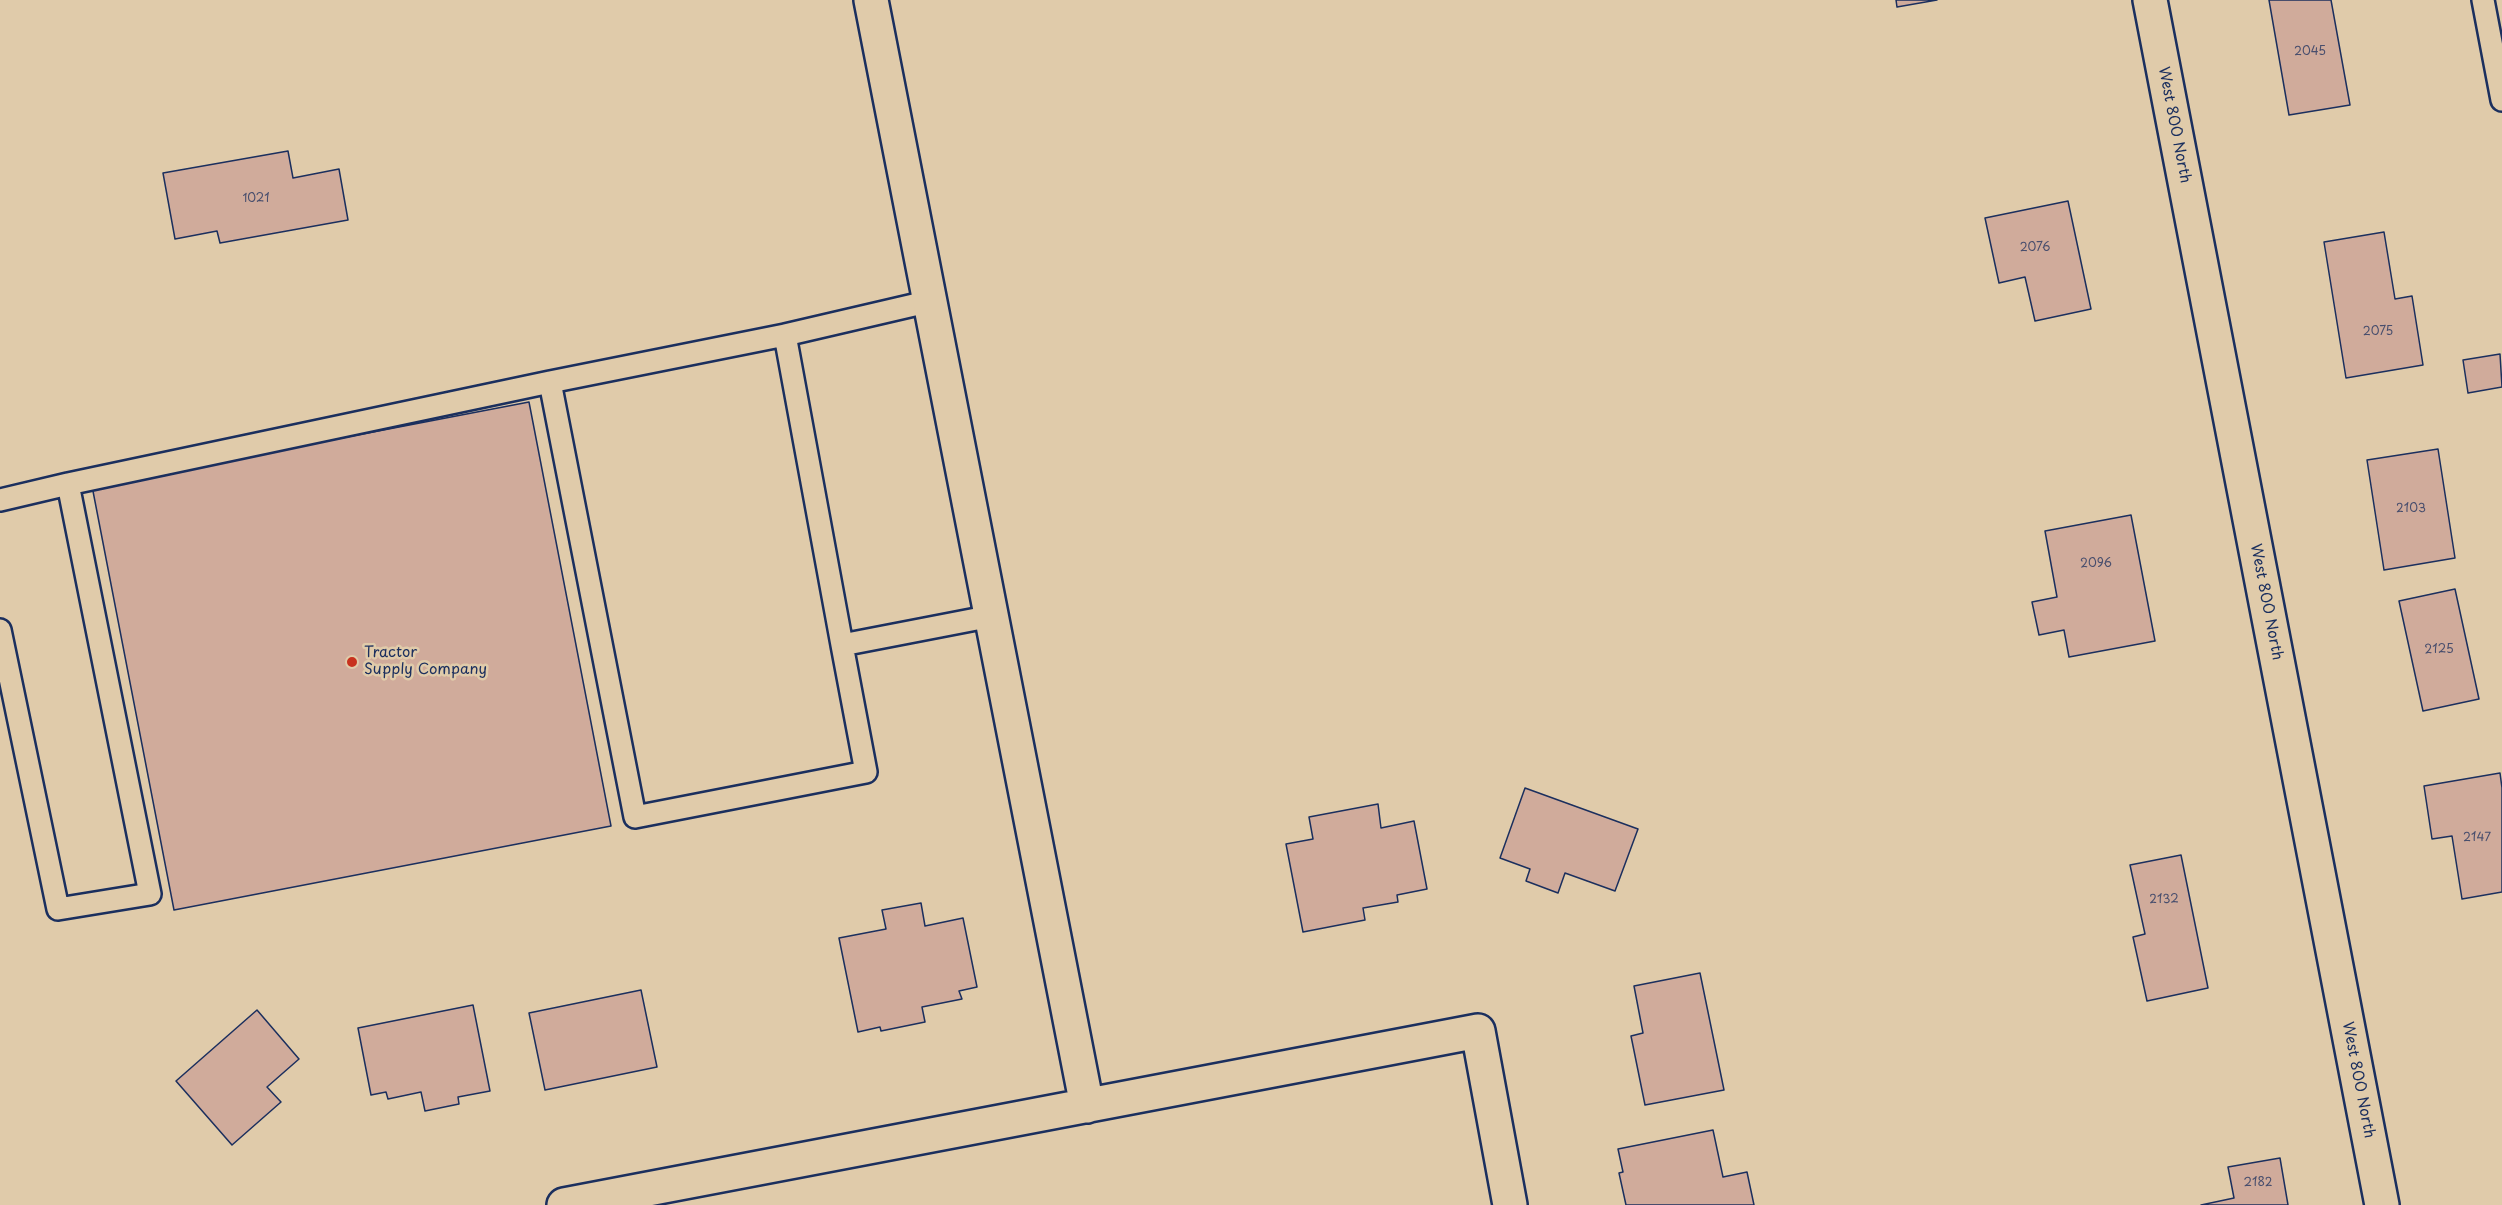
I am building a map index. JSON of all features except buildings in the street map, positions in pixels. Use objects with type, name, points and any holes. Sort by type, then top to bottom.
[{"type":"street","points":[[871,0],[1087,1106]]},
{"type":"street","name":"West 800 North","points":[[2150,0],[2382,1205]]},
{"type":"street","points":[[564,1205],[1478,1031],[1509,1205]]},
{"type":"lane","points":[[2483,0],[2502,100]]},
{"type":"lane","points":[[0,500],[931,301]]},
{"type":"lane","points":[[550,382],[635,817],[866,772],[785,334]]},
{"type":"lane","points":[[0,630],[58,909],[150,894],[68,484]]},
{"type":"lane","points":[[842,645],[992,616]]},
{"type":"place","name":"Tractor Supply Company","points":[[352,662]]}]
